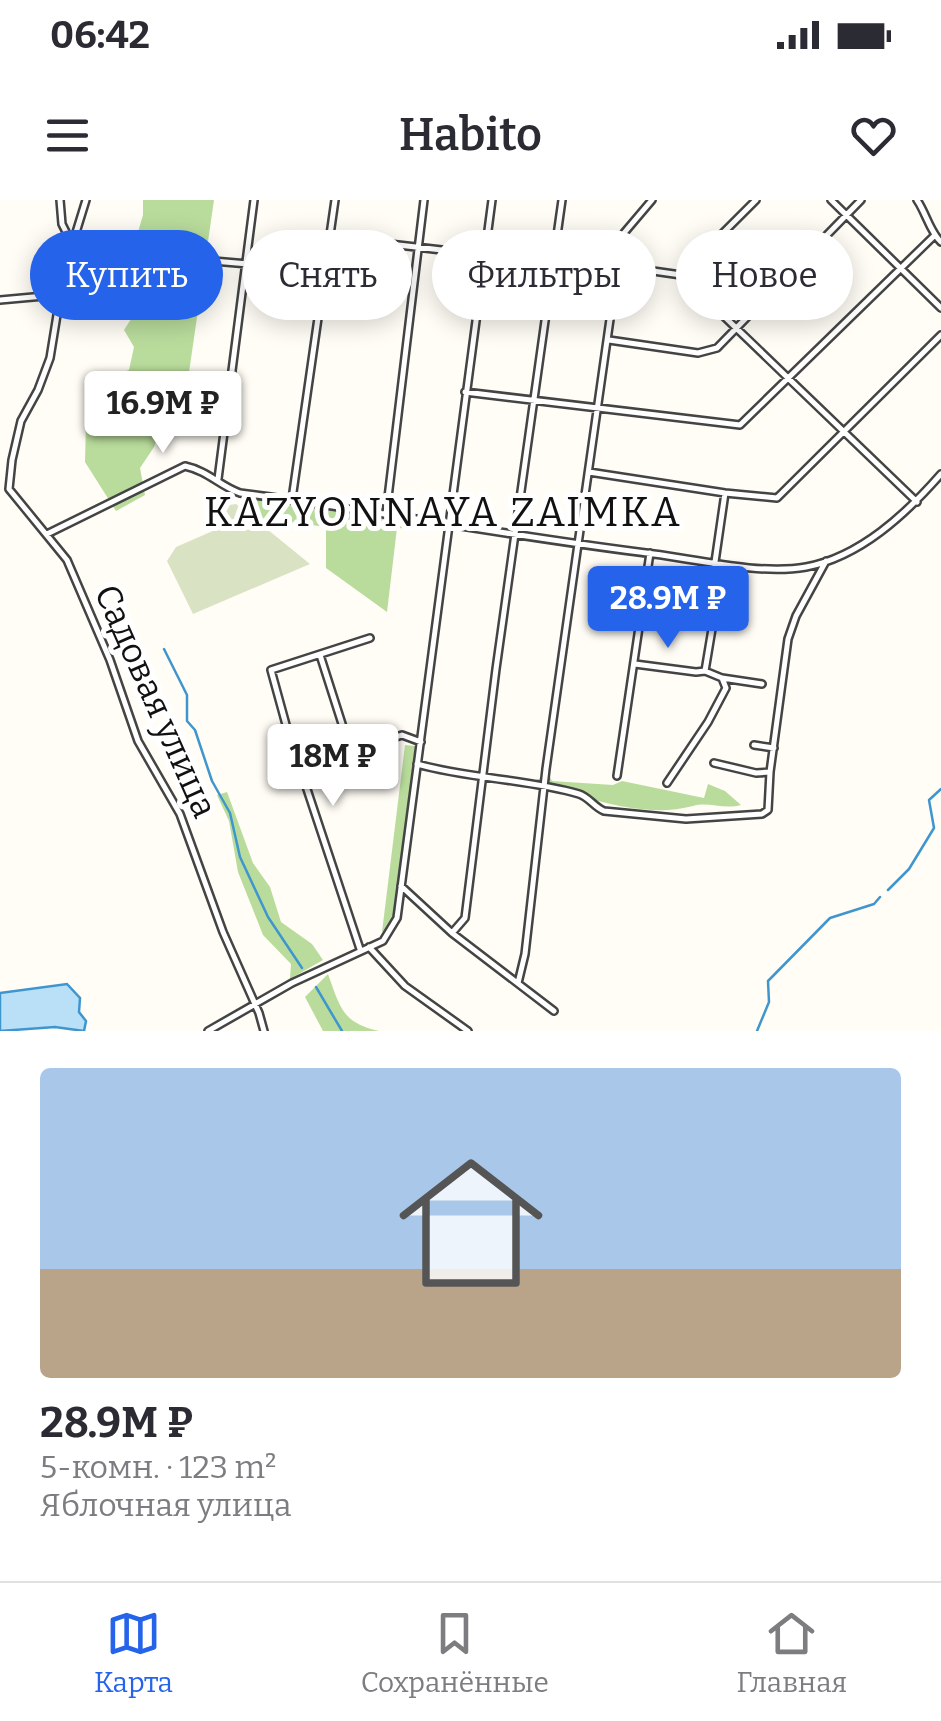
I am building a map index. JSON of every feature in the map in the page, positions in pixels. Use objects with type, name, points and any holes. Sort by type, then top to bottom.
[{"type":"street","points":[[60,200],[65,230]]},
{"type":"street","name":"Садовая улица","points":[[77,230],[86,200]]},
{"type":"street","points":[[251,230],[254,200]]},
{"type":"street","points":[[331,230],[335,200]]},
{"type":"street","points":[[386,514],[424,200]]},
{"type":"street","points":[[488,230],[492,200]]},
{"type":"street","points":[[558,230],[562,200]]},
{"type":"street","points":[[626,230],[652,200]]},
{"type":"street","points":[[726,230],[756,200]]},
{"type":"street","points":[[831,200],[941,308]]},
{"type":"street","points":[[609,340],[698,353],[717,348],[861,200]]},
{"type":"street","points":[[918,200],[934,236],[941,242]]},
{"type":"street","points":[[466,392],[740,425],[934,236]]},
{"type":"street","points":[[412,245],[432,247]]},
{"type":"street","points":[[0,300],[30,297]]},
{"type":"street","points":[[218,479],[243,300]]},
{"type":"street","name":"Садовая улица","points":[[56,320],[50,358],[21,422],[10,489],[67,560],[110,660],[138,741],[180,814],[264,1031]]},
{"type":"street","points":[[292,500],[318,320]]},
{"type":"street","points":[[208,1031],[383,940],[397,918],[476,320]]},
{"type":"street","points":[[452,933],[465,918],[545,320]]},
{"type":"street","points":[[518,983],[528,936],[544,788],[611,320]]},
{"type":"street","points":[[729,320],[917,502]]},
{"type":"street","points":[[589,472],[725,494],[777,498],[941,334]]},
{"type":"street","points":[[47,534],[186,466],[199,469],[240,494],[650,554],[784,568],[826,561],[879,534],[917,502],[941,474]]},
{"type":"street","points":[[705,670],[725,494]]},
{"type":"street","points":[[617,776],[650,554]]},
{"type":"street","points":[[418,764],[481,779],[584,795],[604,811],[686,819],[762,814],[768,810],[788,639],[826,561]]},
{"type":"street","points":[[360,949],[272,676],[273,668],[370,638]]},
{"type":"street","points":[[320,654],[351,752]]},
{"type":"street","points":[[635,664],[705,670],[722,678],[762,684]]},
{"type":"street","points":[[668,783],[722,696],[726,688],[722,678]]},
{"type":"street","points":[[302,769],[402,735],[421,742]]},
{"type":"street","points":[[754,745],[774,748]]},
{"type":"street","points":[[714,762],[756,773],[770,772]]},
{"type":"street","points":[[401,886],[452,933],[554,1011]]},
{"type":"street","points":[[369,947],[404,986],[468,1031]]},
{"type":"green space","points":[[143,200],[214,200],[210,230],[139,230]]},
{"type":"green space","points":[[130,320],[197,320],[186,393],[170,400],[154,447],[140,468],[145,495],[116,511],[85,462],[86,422],[103,401],[115,375],[129,370],[134,347],[124,330]]},
{"type":"green space","points":[[250,497],[426,522],[418,529],[397,528],[387,612],[326,568],[326,527],[261,518],[247,500]]},
{"type":"green space","points":[[236,504],[310,564],[193,614],[167,561],[176,547],[215,530],[230,505]]},
{"type":"green space","points":[[405,745],[415,746],[393,923],[382,932]]},
{"type":"green space","points":[[549,775],[552,781],[613,785],[622,781],[704,798],[708,784],[725,791],[741,805],[699,805],[673,810],[632,808],[530,782]]},
{"type":"green space","points":[[227,792],[253,863],[270,887],[281,922],[312,944],[323,960],[290,979],[291,964],[263,935],[238,872],[229,821],[217,795]]},
{"type":"green space","points":[[328,974],[344,1012],[357,1023],[379,1031],[323,1031],[305,997]]},
{"type":"water","points":[[67,984],[80,998],[79,1012],[86,1021],[84,1031],[55,1027],[0,1031],[0,993]]},
{"type":"waterway","points":[[164,649],[187,695],[187,721],[195,730],[212,781],[230,813],[240,857],[268,917],[302,968]]},
{"type":"waterway","points":[[888,890],[909,869],[934,828],[929,800],[941,789]]},
{"type":"waterway","points":[[757,1031],[769,1002],[768,981],[830,918],[874,904],[880,897]]},
{"type":"waterway","points":[[316,987],[342,1031]]},
{"type":"district","name":"KAZYONNAYA ZAIMKA","points":[[443,512]]}]
